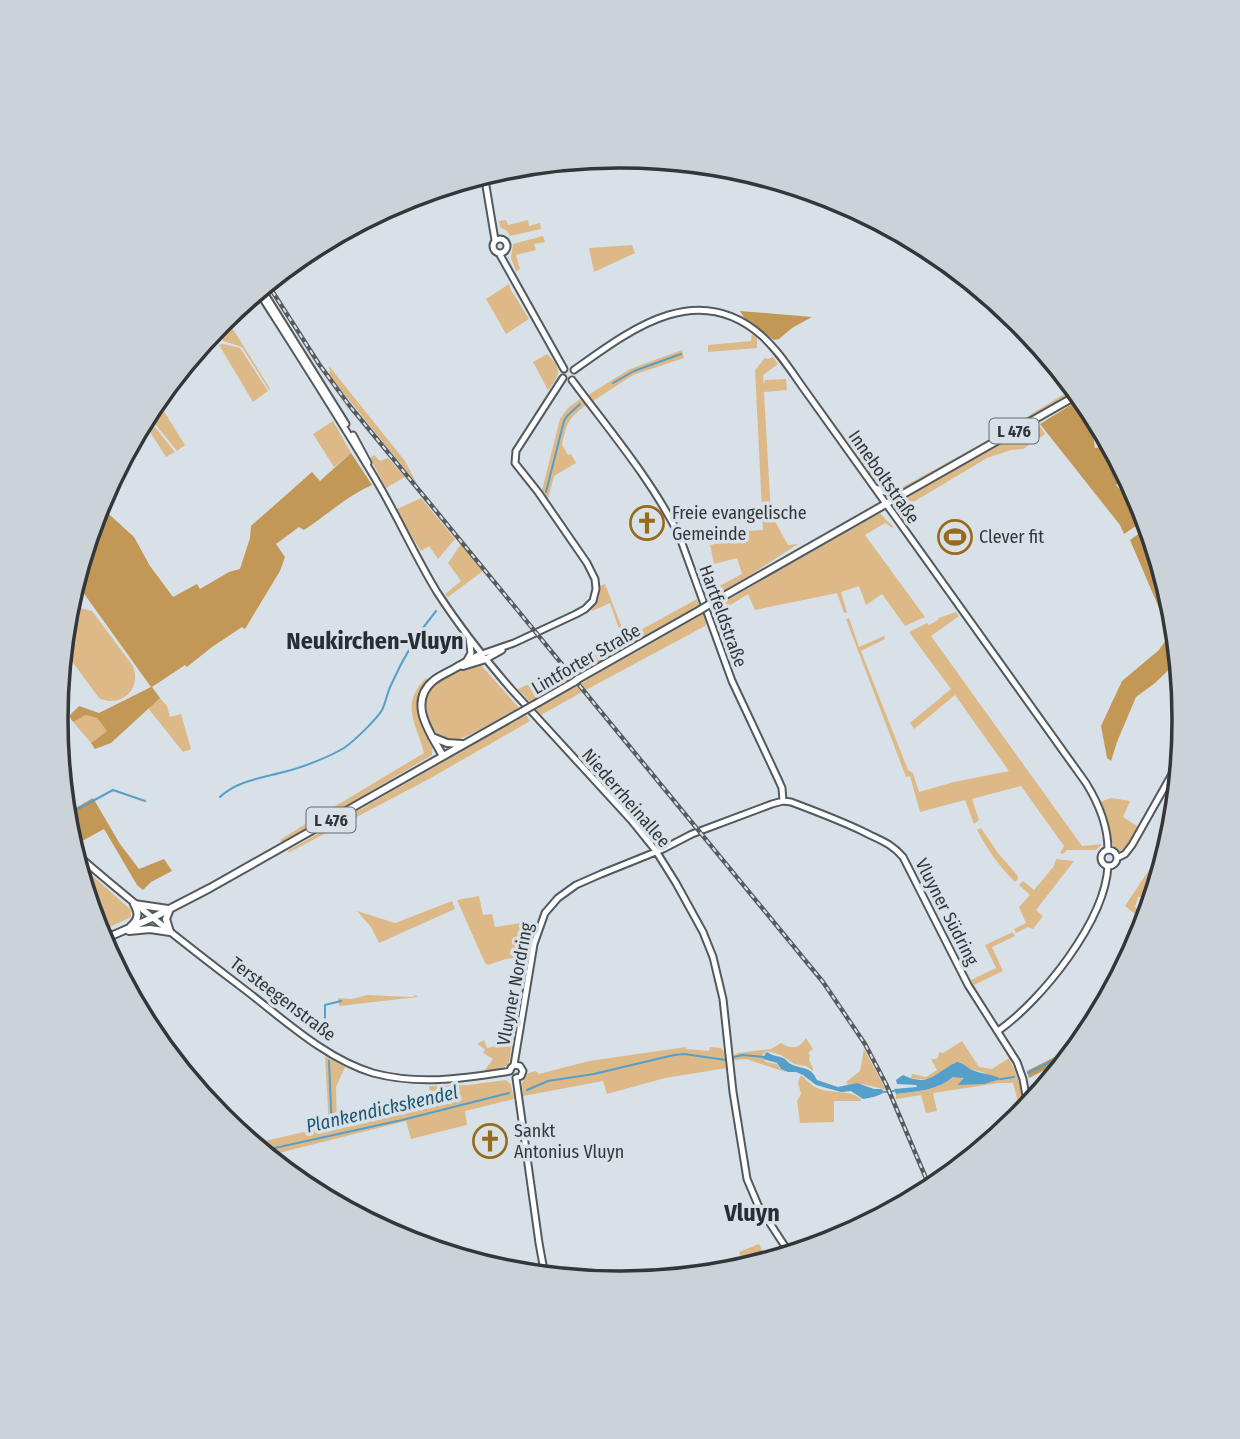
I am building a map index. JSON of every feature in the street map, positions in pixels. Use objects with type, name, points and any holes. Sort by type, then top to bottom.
[{"type":"main road","name":"Lintforter Straße","points":[[112,936],[170,909],[279,850],[1069,399]]},
{"type":"main road","points":[[877,489],[889,493],[903,493]]},
{"type":"main road","points":[[443,756],[424,720],[421,699],[424,690],[432,681],[465,662],[484,657]]},
{"type":"main road","points":[[458,667],[484,657]]},
{"type":"main road","points":[[432,737],[447,743],[464,744]]},
{"type":"main road","points":[[124,932],[150,929],[170,932],[166,919],[170,909],[134,904]]},
{"type":"main road","points":[[124,932],[137,918],[138,911],[134,904]]},
{"type":"street","points":[[486,185],[497,239]]},
{"type":"street","points":[[484,657],[585,609],[593,601],[596,589],[595,579],[587,564],[538,492],[517,467],[514,459],[563,378],[564,369],[502,252],[493,248],[497,239]]},
{"type":"street","points":[[497,239],[507,243],[502,252]]},
{"type":"street","name":"Niederrheinallee","points":[[264,298],[375,479],[437,592],[484,657],[656,851],[699,924],[713,957],[723,999],[733,1092],[747,1179],[758,1205],[785,1246]]},
{"type":"street","name":"Inneboltstraße","points":[[574,370],[611,344],[663,316],[687,311],[714,312],[734,317],[755,330],[773,347],[877,489],[1086,783],[1102,814],[1108,850]]},
{"type":"street","points":[[563,378],[568,381],[575,376],[574,370],[569,367],[564,369]]},
{"type":"street","name":"Hartfeldstraße","points":[[572,380],[654,491],[669,517],[732,681],[782,788],[783,801]]},
{"type":"street","points":[[465,662],[471,653],[468,635]]},
{"type":"street","points":[[1108,866],[1114,864],[1132,845],[1168,781]]},
{"type":"street","points":[[656,851],[735,817],[783,801]]},
{"type":"street","name":"Vluyner Südring","points":[[783,801],[845,822],[897,849],[914,876],[968,985],[1021,1071],[1026,1092]]},
{"type":"street","points":[[1108,866],[1101,858],[1104,852],[1108,850],[1115,853],[1117,858]]},
{"type":"street","name":"Vluyner Nordring","points":[[514,1065],[534,944],[545,913],[558,898],[576,885],[656,851]]},
{"type":"street","name":"Tersteegenstraße","points":[[88,864],[134,904],[307,1038],[350,1064],[391,1077],[420,1081],[469,1078],[510,1071]]},
{"type":"street","points":[[998,1031],[1028,1007],[1074,949],[1100,901],[1108,866]]},
{"type":"street","points":[[516,1078],[521,1076],[523,1071],[520,1066],[514,1065],[510,1071],[516,1078],[543,1266]]},
{"type":"shaded area","points":[[506,220],[508,225],[528,220],[529,226],[540,223],[541,229],[510,236],[500,227],[499,221]]},
{"type":"shaded area","points":[[543,236],[545,242],[534,244],[536,250],[516,255],[520,269],[516,271],[511,258],[513,244]]},
{"type":"shaded area","points":[[632,245],[635,253],[594,272],[589,248]]},
{"type":"shaded area","points":[[509,284],[529,319],[506,334],[486,299]]},
{"type":"shaded area","points":[[740,311],[812,317],[774,340],[745,319]]},
{"type":"shaded area","points":[[232,327],[269,390],[242,347],[223,341],[222,338]]},
{"type":"shaded area","points":[[752,334],[757,338],[757,348],[708,352],[708,345],[751,341]]},
{"type":"shaded area","points":[[219,345],[240,348],[268,391],[253,402]]},
{"type":"shaded area","points":[[682,350],[684,358],[633,375],[593,401],[588,395],[630,369]]},
{"type":"shaded area","points":[[780,350],[871,473],[880,483],[891,488],[901,488],[1065,394],[1066,396],[906,487],[896,490],[890,490],[878,483],[797,378]]},
{"type":"shaded area","points":[[547,354],[558,372],[548,390],[533,362]]},
{"type":"shaded area","points":[[773,357],[778,364],[763,375],[764,385],[765,380],[786,379],[787,390],[764,392],[771,514],[788,545],[798,544],[708,600],[705,595],[710,591],[742,574],[737,558],[714,564],[710,545],[720,543],[719,537],[732,534],[732,537],[747,539],[748,531],[763,530],[755,370],[765,358]]},
{"type":"shaded area","points":[[329,366],[405,461],[417,484],[328,374]]},
{"type":"shaded area","points":[[580,399],[586,405],[569,422],[562,445],[576,463],[554,476],[548,499],[542,490],[560,419],[568,408]]},
{"type":"shaded area","points":[[1072,404],[1093,436],[1095,448],[1100,447],[1115,475],[1119,483],[1116,485],[1123,493],[1136,526],[1124,534],[1120,525],[1040,424]]},
{"type":"shaded area","points":[[163,410],[185,445],[177,451],[155,423]]},
{"type":"shaded area","points":[[333,421],[351,453],[334,467],[313,434]]},
{"type":"shaded area","points":[[1037,422],[1045,434],[1023,449],[987,458],[897,513],[898,503]]},
{"type":"shaded area","points":[[153,425],[175,452],[166,457],[150,431]]},
{"type":"shaded area","points":[[351,453],[372,485],[304,530],[299,527],[276,544],[285,557],[280,571],[245,629],[242,627],[187,667],[185,665],[152,687],[160,698],[111,743],[95,749],[91,743],[107,731],[97,718],[86,715],[73,722],[69,716],[79,706],[99,713],[151,687],[83,593],[108,513],[134,537],[150,566],[173,597],[197,584],[200,589],[229,572],[240,569],[251,526],[312,472],[320,481]]},
{"type":"shaded area","points":[[374,455],[380,461],[388,458],[405,477],[386,488],[370,458]]},
{"type":"shaded area","points":[[421,498],[455,539],[438,559],[429,546],[421,551],[397,509]]},
{"type":"shaded area","points":[[880,513],[893,528],[885,523],[865,535],[925,617],[905,626],[882,594],[866,605],[859,586],[841,592],[847,613],[844,613],[837,593],[755,610],[748,594],[713,616],[710,610]]},
{"type":"shaded area","points":[[1139,534],[1161,613],[1130,540]]},
{"type":"shaded area","points":[[461,544],[483,571],[448,597],[445,594],[461,581],[448,563]]},
{"type":"shaded area","points":[[605,584],[626,638],[697,599],[699,605],[530,702],[518,689],[563,669],[565,672],[623,640],[610,603],[592,611],[591,609],[599,597],[600,586]]},
{"type":"shaded area","points":[[80,608],[92,611],[133,666],[135,682],[128,695],[122,699],[107,701],[99,698],[71,661]]},
{"type":"shaded area","points":[[956,612],[959,616],[931,636],[1082,846],[1102,844],[1096,850],[1067,850],[1063,854],[1060,853],[1064,846],[1021,786],[972,799],[979,820],[974,824],[965,800],[920,812],[910,776],[906,777],[846,619],[849,618],[859,647],[884,636],[885,639],[861,651],[919,792],[1009,771],[955,695],[914,729],[910,723],[951,689],[909,632]]},
{"type":"shaded area","points":[[703,614],[705,626],[541,715],[536,709]]},
{"type":"shaded area","points":[[1165,635],[1169,669],[1136,697],[1111,761],[1107,758],[1101,726],[1122,681],[1159,650],[1165,641]]},
{"type":"shaded area","points":[[481,665],[519,708],[469,735],[456,740],[447,739],[434,729],[429,721],[426,703],[428,694],[442,678]]},
{"type":"shaded area","points":[[426,678],[417,709],[432,747],[432,755],[283,843],[280,840],[424,753],[414,724],[412,706],[413,697]]},
{"type":"shaded area","points":[[160,698],[167,706],[170,717],[181,714],[191,749],[183,752],[148,708]]},
{"type":"shaded area","points":[[86,715],[97,717],[107,731],[91,743],[73,722]]},
{"type":"shaded area","points":[[526,715],[530,721],[429,779],[288,853],[289,850]]},
{"type":"shaded area","points":[[93,798],[120,844],[139,869],[164,859],[172,871],[151,882],[143,890],[137,885],[104,829],[82,841],[76,808]]},
{"type":"shaded area","points":[[1111,798],[1130,801],[1123,817],[1140,828],[1130,845],[1118,852],[1114,848],[1100,802]]},
{"type":"shaded area","points":[[981,828],[1018,876],[1015,882],[985,844],[977,830]]},
{"type":"shaded area","points":[[1056,859],[1074,861],[1036,910],[1043,916],[1033,929],[1028,927],[1016,933],[1014,929],[1026,923],[1019,907],[1030,895],[1019,885],[1023,881],[1034,890],[1054,866]]},
{"type":"shaded area","points":[[1152,866],[1142,897],[1138,897],[1136,915],[1125,906]]},
{"type":"shaded area","points":[[91,874],[131,910],[131,917],[109,927]]},
{"type":"shaded area","points":[[479,896],[483,915],[492,914],[495,927],[534,921],[526,956],[488,965],[485,963],[457,900]]},
{"type":"shaded area","points":[[452,901],[455,909],[379,943],[371,927],[357,911],[395,923]]},
{"type":"shaded area","points":[[1013,932],[1015,936],[992,947],[1003,971],[974,985],[971,980],[996,968],[985,945]]},
{"type":"shaded area","points":[[367,995],[418,997],[339,1006],[338,998],[352,999]]},
{"type":"shaded area","points":[[806,1038],[813,1049],[808,1053],[813,1071],[767,1051],[763,1054],[763,1059],[777,1064],[788,1073],[746,1059],[734,1060],[734,1055],[738,1053],[771,1049],[781,1043],[797,1046]]},
{"type":"shaded area","points":[[484,1040],[487,1048],[512,1042],[509,1064],[503,1068],[484,1071],[493,1059],[483,1053],[485,1049],[477,1044]]},
{"type":"shaded area","points":[[962,1041],[979,1067],[992,1069],[1009,1058],[1022,1097],[1018,1102],[1013,1083],[999,1083],[933,1093],[937,1111],[926,1113],[921,1095],[896,1099],[896,1094],[933,1088],[953,1077],[965,1077],[958,1084],[986,1073],[969,1069],[960,1062],[927,1079],[911,1078],[912,1074],[926,1077],[937,1070],[931,1059],[936,1059],[939,1052],[943,1053]]},
{"type":"shaded area","points":[[686,1047],[709,1051],[710,1047],[721,1048],[727,1068],[665,1078],[607,1094],[603,1081],[523,1096],[522,1084],[526,1074],[535,1071],[539,1074],[589,1061]]},
{"type":"shaded area","points":[[864,1049],[886,1090],[861,1084],[848,1085],[846,1082],[860,1071]]},
{"type":"shaded area","points":[[1058,1055],[1046,1069],[1029,1078],[1027,1071]]},
{"type":"shaded area","points":[[325,1056],[345,1067],[336,1087],[337,1127],[432,1103],[429,1086],[506,1080],[511,1085],[514,1099],[465,1111],[467,1125],[411,1139],[406,1121],[279,1153],[265,1141],[329,1126]]},
{"type":"shaded area","points":[[801,1075],[815,1087],[850,1094],[861,1101],[834,1101],[834,1122],[800,1123],[797,1101],[801,1094],[798,1082]]},
{"type":"shaded area","points":[[759,1244],[763,1252],[741,1258],[739,1252]]},
{"type":"water","points":[[767,1052],[809,1070],[817,1080],[838,1087],[857,1083],[885,1092],[863,1099],[851,1091],[841,1092],[816,1085],[803,1075],[788,1072],[781,1069],[777,1063],[763,1059]]},
{"type":"water","points":[[957,1062],[1001,1079],[984,1084],[957,1085],[964,1078],[953,1077],[933,1088],[896,1094],[894,1089],[917,1087],[897,1084],[896,1080],[903,1075],[912,1079],[926,1079]]},
{"type":"waterway","points":[[613,383],[634,371],[681,354]]},
{"type":"waterway","points":[[546,492],[564,421],[580,404]]},
{"type":"waterway","points":[[220,797],[242,784],[323,758],[353,741],[382,710],[406,656],[436,611]]},
{"type":"waterway","points":[[76,810],[113,790],[145,801]]},
{"type":"waterway","points":[[325,1040],[325,1005],[341,1001]]},
{"type":"waterway","name":"Plankendickskendel","points":[[527,1090],[548,1081],[594,1074],[674,1055],[726,1060]]},
{"type":"waterway","name":"Plankendickskendel","points":[[734,1057],[764,1057]]},
{"type":"waterway","points":[[329,1061],[332,1130]]},
{"type":"waterway","name":"Plankendickskendel","points":[[1028,1073],[1053,1061]]},
{"type":"waterway","name":"Plankendickskendel","points":[[1001,1079],[1014,1077]]},
{"type":"waterway","points":[[885,1092],[894,1091]]},
{"type":"waterway","name":"Plankendickskendel","points":[[273,1148],[509,1093]]},
{"type":"railway","points":[[272,291],[349,405],[823,982],[865,1044],[886,1084],[926,1179]]},
{"type":"place","name":"Freie evangelische Gemeinde","points":[[647,523]]},
{"type":"place","name":"Clever fit","points":[[955,537]]},
{"type":"place","name":"Sankt Antonius Vluyn","points":[[490,1141]]},
{"type":"district","name":"Neukirchen-Vluyn","points":[[375,641]]},
{"type":"district","name":"Vluyn","points":[[752,1213]]}]
